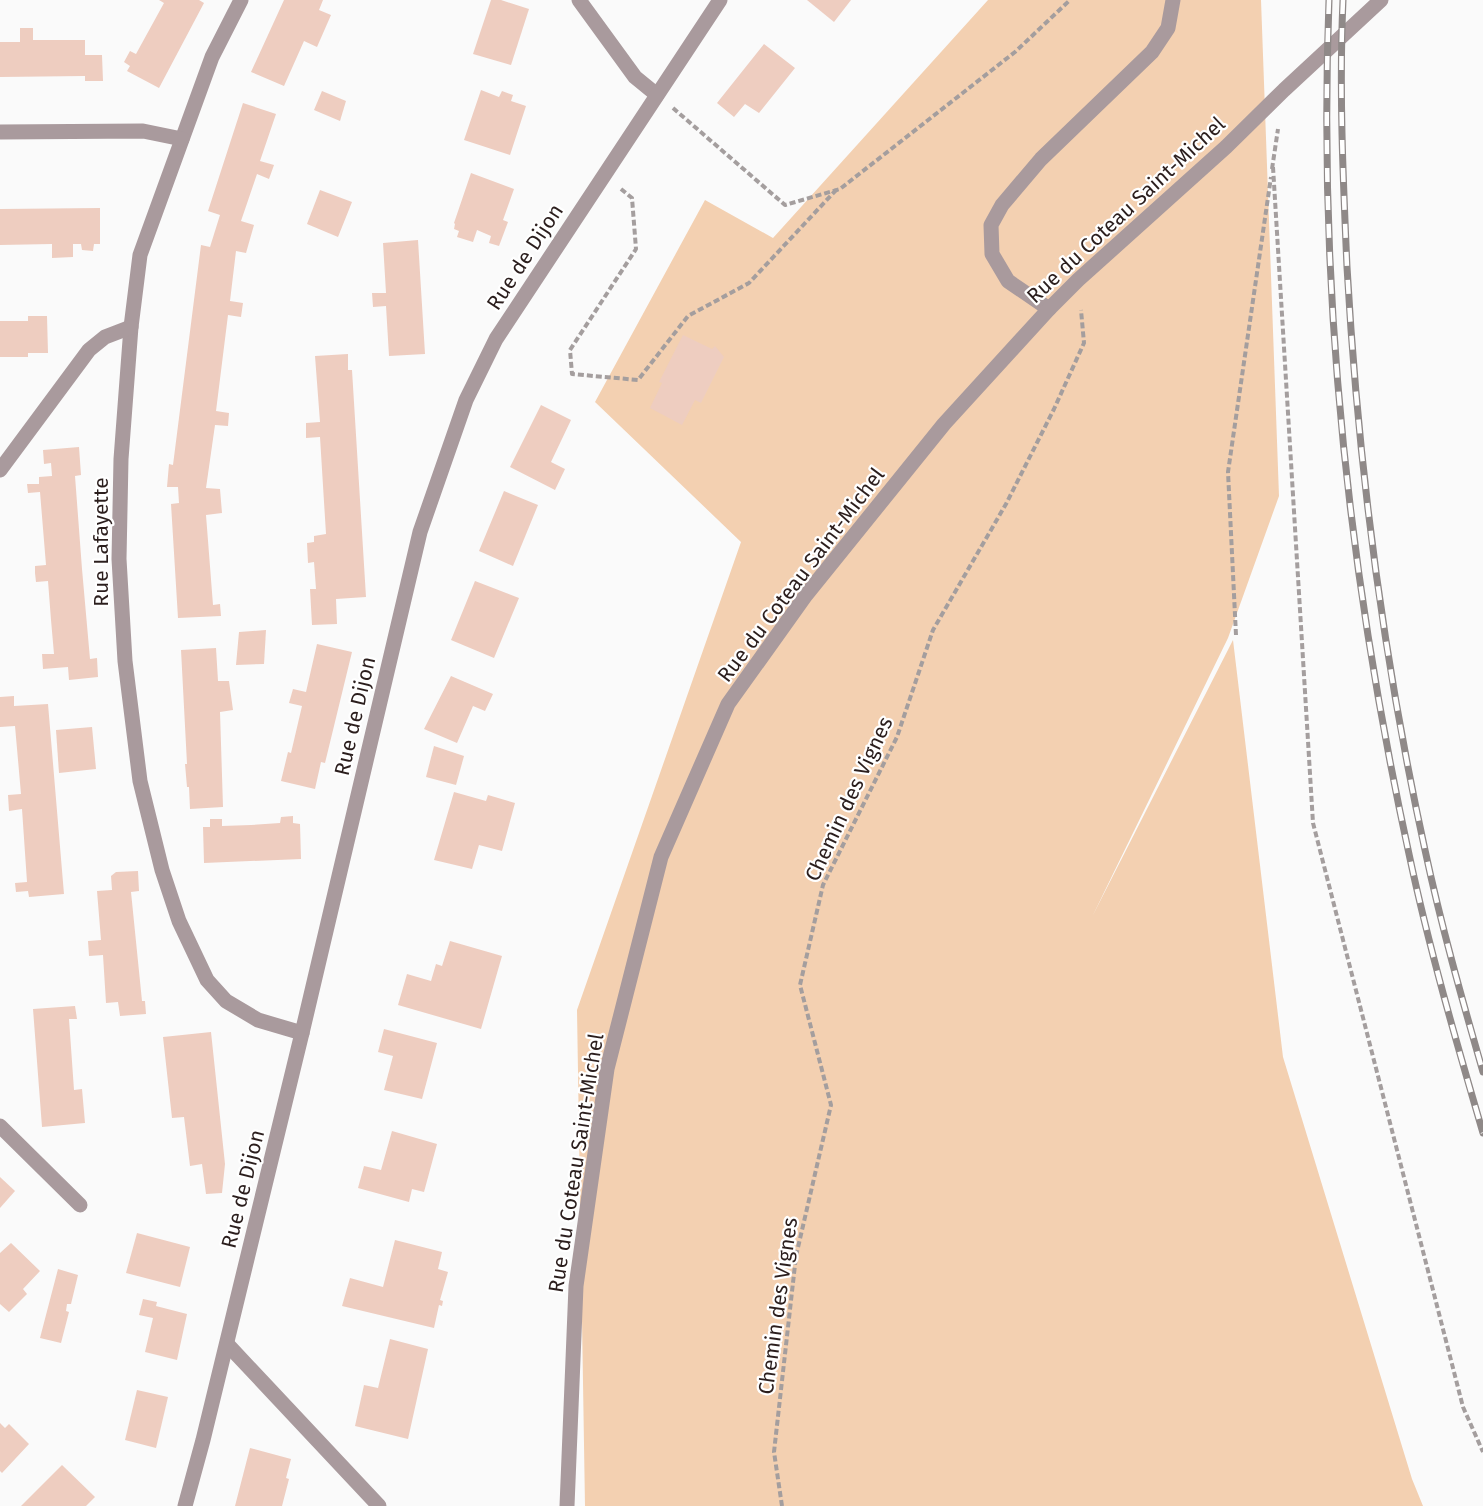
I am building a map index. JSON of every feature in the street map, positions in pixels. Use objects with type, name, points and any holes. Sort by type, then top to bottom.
[{"type":"street","name":"Rue Lafayette","points":[[241,0],[212,57],[140,255],[131,327],[121,459],[118,558],[125,661],[140,781],[162,870],[179,921],[207,980],[226,1001],[258,1020],[302,1033]]},
{"type":"street","points":[[579,0],[635,77],[657,94]]},
{"type":"street","name":"Rue de Dijon","points":[[185,1506],[227,1344],[420,532],[466,399],[496,339],[720,0]]},
{"type":"street","points":[[1049,309],[1008,281],[992,254],[991,225],[1002,205],[1041,159],[1152,52],[1168,28],[1173,0]]},
{"type":"street","name":"Rue du Coteau Saint-Michel","points":[[567,1506],[576,1286],[607,1069],[661,857],[728,704],[806,595],[944,424],[1049,309],[1078,280],[1226,147],[1376,4]]},
{"type":"street","points":[[0,132],[143,131],[182,139]]},
{"type":"street","points":[[0,470],[89,350],[105,336],[131,327]]},
{"type":"street","points":[[0,1126],[80,1204]]},
{"type":"street","points":[[227,1344],[379,1506]]},
{"type":"path","points":[[603,176],[632,198],[636,249],[570,350],[572,374],[638,380],[688,316],[749,283],[837,189],[1015,52],[1071,0]]},
{"type":"path","points":[[1236,635],[1228,472],[1284,90]]},
{"type":"path","points":[[657,94],[785,205],[837,189]]},
{"type":"path","points":[[1273,167],[1313,823],[1463,1407],[1483,1452]]},
{"type":"path","name":"Chemin des Vignes","points":[[782,1506],[774,1452],[796,1256],[831,1104],[800,985],[823,885],[897,737],[933,630],[1006,504],[1084,343],[1078,280]]},
{"type":"shaded area","points":[[988,0],[1261,0],[1279,496],[1228,638],[1093,915],[1233,640],[1283,1057],[1412,1479],[1423,1506],[585,1506],[577,1010],[741,542],[595,402],[705,200],[773,238]]},
{"type":"building","points":[[159,0],[199,0],[204,3],[159,88],[127,71],[130,66],[124,62],[130,51],[136,54],[164,3]]},
{"type":"building","points":[[284,0],[323,0],[319,10],[331,15],[317,47],[304,41],[284,86],[251,72]]},
{"type":"building","points":[[491,0],[501,0],[529,9],[511,65],[473,54]]},
{"type":"building","points":[[807,0],[851,0],[834,22]]},
{"type":"building","points":[[20,28],[33,28],[33,40],[85,40],[85,55],[102,55],[103,81],[85,81],[85,76],[0,77],[0,42],[20,42]]},
{"type":"building","points":[[764,44],[795,68],[759,113],[745,104],[734,117],[717,103]]},
{"type":"building","points":[[481,90],[499,97],[502,91],[513,95],[511,101],[526,106],[510,155],[464,140]]},
{"type":"building","points":[[322,91],[346,101],[340,121],[314,110]]},
{"type":"building","points":[[243,103],[276,114],[260,161],[274,165],[269,179],[257,174],[241,221],[254,225],[246,253],[236,251],[230,301],[243,303],[241,317],[228,315],[216,411],[229,413],[228,426],[215,425],[206,488],[220,489],[222,513],[206,515],[213,605],[220,604],[221,616],[178,618],[171,504],[179,503],[178,487],[167,487],[169,464],[173,465],[201,245],[210,247],[220,215],[208,211]]},
{"type":"building","points":[[471,173],[514,189],[503,220],[508,222],[499,246],[489,243],[491,236],[477,230],[473,242],[457,237],[459,231],[454,229],[454,223]]},
{"type":"building","points":[[320,190],[352,202],[338,237],[307,224]]},
{"type":"building","points":[[100,208],[100,244],[94,244],[93,251],[82,250],[81,244],[73,244],[73,257],[52,258],[52,244],[0,245],[0,209]]},
{"type":"building","points":[[418,240],[425,354],[389,356],[386,306],[373,307],[372,293],[386,293],[383,243]]},
{"type":"building","points":[[28,316],[47,316],[48,353],[28,353],[28,357],[0,357],[0,321],[28,321]]},
{"type":"building","points":[[683,335],[712,349],[715,346],[724,357],[701,403],[695,400],[682,425],[650,408],[662,383],[659,382]]},
{"type":"building","points":[[348,354],[348,370],[352,370],[366,597],[336,599],[337,624],[312,625],[310,589],[316,589],[314,562],[308,563],[307,543],[314,542],[314,536],[326,534],[320,437],[306,438],[306,423],[320,422],[315,356]]},
{"type":"building","points":[[541,405],[571,420],[551,462],[565,469],[555,490],[510,467]]},
{"type":"building","points":[[79,447],[81,475],[75,476],[82,569],[90,659],[97,658],[98,677],[69,680],[68,667],[43,669],[42,654],[54,654],[48,581],[36,582],[35,566],[46,565],[40,492],[28,493],[27,484],[39,484],[39,477],[52,476],[51,463],[44,464],[43,450]]},
{"type":"building","points":[[504,491],[538,505],[513,566],[479,551]]},
{"type":"building","points":[[475,581],[519,598],[494,658],[451,640]]},
{"type":"building","points":[[266,630],[264,664],[236,665],[239,632]]},
{"type":"building","points":[[317,644],[352,652],[325,763],[321,762],[315,789],[281,781],[288,752],[291,753],[302,706],[289,703],[293,689],[306,692]]},
{"type":"building","points":[[216,648],[218,681],[229,681],[233,710],[220,712],[223,807],[190,809],[185,764],[187,764],[181,650]]},
{"type":"building","points":[[451,676],[493,694],[485,711],[473,706],[457,743],[424,729]]},
{"type":"building","points":[[14,696],[14,706],[48,704],[64,894],[29,897],[28,891],[16,892],[15,883],[27,882],[22,809],[9,811],[8,795],[21,794],[15,726],[0,727],[0,697]]},
{"type":"building","points":[[92,727],[96,769],[59,773],[56,730]]},
{"type":"building","points":[[434,746],[464,756],[456,785],[426,777]]},
{"type":"building","points":[[454,792],[486,801],[488,795],[515,803],[502,851],[479,845],[472,869],[434,860]]},
{"type":"building","points":[[293,816],[293,823],[300,824],[301,859],[204,863],[203,827],[210,827],[210,819],[222,819],[222,826],[251,825],[280,823],[281,817]]},
{"type":"building","points":[[138,871],[139,891],[131,892],[142,1001],[145,1001],[146,1014],[120,1016],[118,1002],[106,1003],[103,955],[89,956],[88,941],[101,940],[97,891],[112,890],[111,876],[116,872]]},
{"type":"building","points":[[450,941],[502,956],[481,1029],[398,1005],[407,974],[431,981],[436,964],[442,966]]},
{"type":"building","points":[[75,1006],[77,1019],[69,1019],[74,1090],[82,1089],[85,1123],[42,1127],[33,1009]]},
{"type":"building","points":[[384,1029],[437,1043],[422,1099],[384,1090],[393,1056],[378,1052]]},
{"type":"building","points":[[211,1032],[225,1164],[222,1193],[206,1194],[202,1164],[190,1166],[184,1117],[172,1118],[163,1037]]},
{"type":"building","points":[[392,1131],[437,1144],[424,1192],[412,1189],[409,1202],[358,1188],[364,1166],[381,1170]]},
{"type":"building","points":[[0,1177],[15,1191],[0,1208]]},
{"type":"building","points":[[137,1233],[190,1247],[180,1287],[126,1273]]},
{"type":"building","points":[[395,1240],[442,1252],[438,1269],[448,1272],[440,1300],[443,1301],[442,1306],[439,1305],[434,1328],[342,1306],[350,1278],[383,1287]]},
{"type":"building","points":[[11,1243],[40,1271],[23,1289],[27,1294],[9,1312],[0,1304],[0,1253]]},
{"type":"building","points":[[58,1269],[78,1275],[71,1304],[67,1304],[66,1311],[69,1312],[61,1343],[40,1338]]},
{"type":"building","points":[[143,1299],[157,1302],[156,1306],[187,1314],[177,1360],[145,1352],[153,1318],[139,1315]]},
{"type":"building","points":[[390,1339],[428,1349],[408,1439],[355,1426],[364,1385],[378,1388]]},
{"type":"building","points":[[137,1390],[168,1397],[156,1448],[125,1440]]},
{"type":"building","points":[[0,1423],[5,1428],[9,1424],[29,1444],[2,1473],[0,1471]]},
{"type":"building","points":[[250,1448],[291,1459],[282,1506],[235,1506]]},
{"type":"building","points":[[62,1465],[95,1497],[86,1506],[21,1506]]},
{"type":"railway","points":[[1329,0],[1328,215],[1333,323],[1354,536],[1369,643],[1409,854],[1434,959],[1483,1133]]},
{"type":"railway","points":[[1343,0],[1341,100],[1347,267],[1358,414],[1374,560],[1397,705],[1425,850],[1445,934],[1483,1072]]}]
